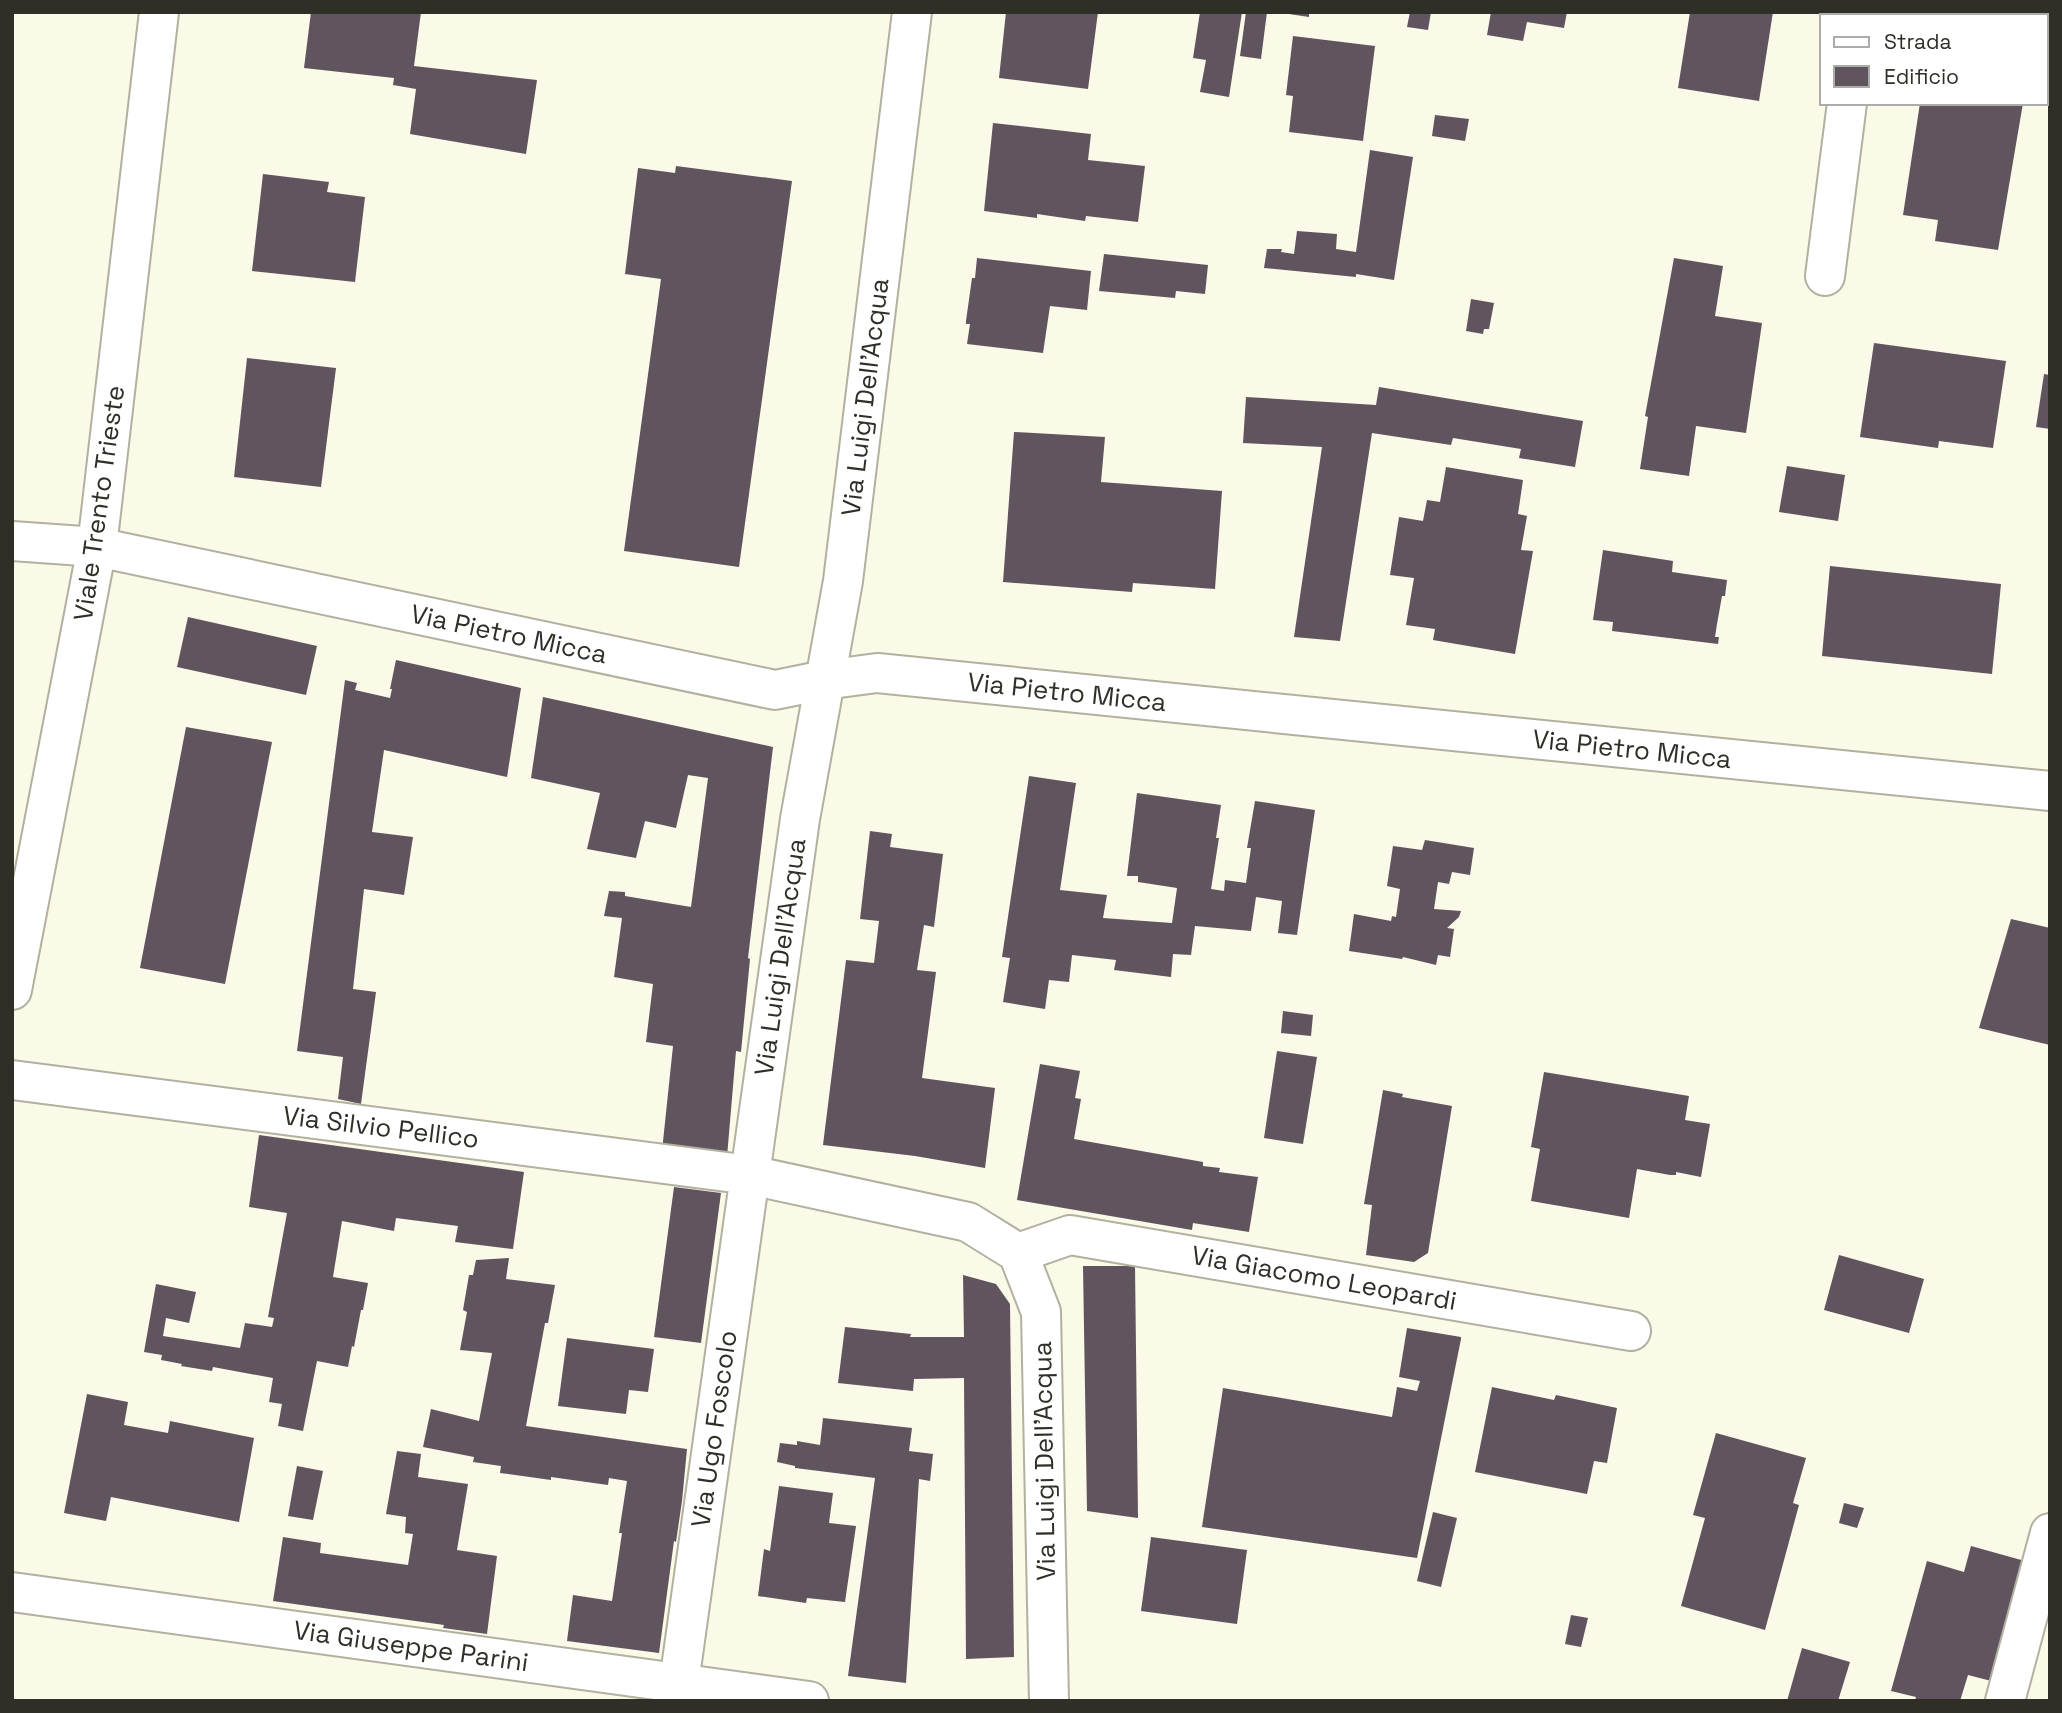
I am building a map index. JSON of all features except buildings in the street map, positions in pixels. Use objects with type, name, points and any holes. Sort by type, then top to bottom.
[{"type":"street","name":"Viale Trento Trieste","points":[[12,989],[97,547],[159,12]]},
{"type":"street","name":"Via Luigi Dell'Acqua","points":[[750,1175],[800,819],[843,581],[912,12]]},
{"type":"street","points":[[1825,276],[1847,105]]},
{"type":"street","name":"Via Pietro Micca","points":[[12,541],[97,547],[775,690],[877,673],[2050,791]]},
{"type":"street","name":"Via Silvio Pellico","points":[[12,1080],[750,1175]]},
{"type":"street","points":[[750,1175],[968,1222],[1018,1253]]},
{"type":"street","name":"Via Ugo Foscolo","points":[[679,1683],[750,1175]]},
{"type":"street","name":"Via Giacomo Leopardi","points":[[1018,1253],[1070,1235],[1631,1331]]},
{"type":"street","name":"Via Luigi Dell'Acqua","points":[[1018,1253],[1041,1312],[1049,1701]]},
{"type":"street","points":[[2005,1701],[2050,1533]]},
{"type":"street","name":"Via Giuseppe Parini","points":[[12,1592],[809,1701]]}]
